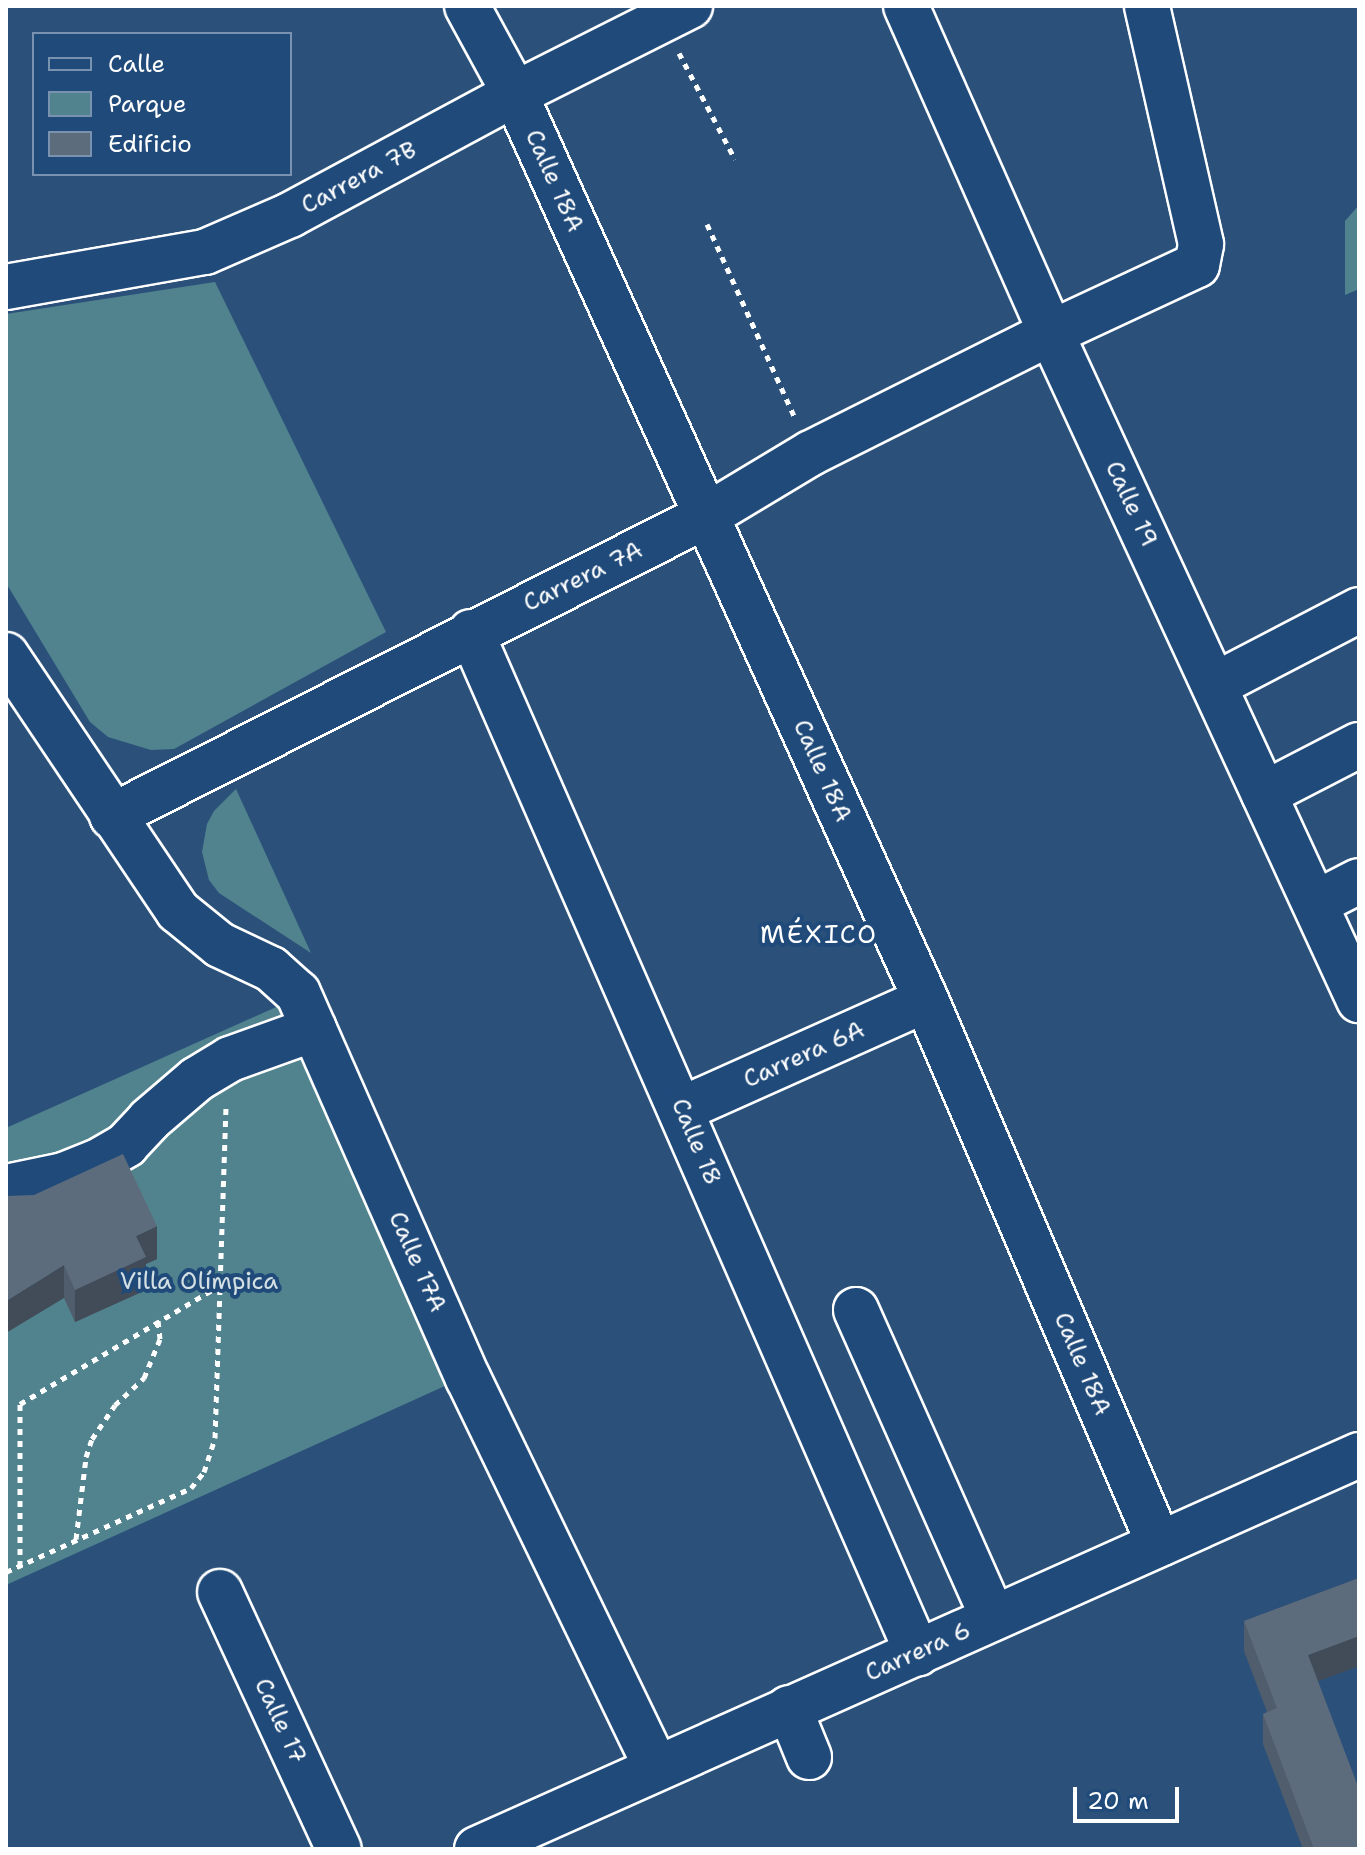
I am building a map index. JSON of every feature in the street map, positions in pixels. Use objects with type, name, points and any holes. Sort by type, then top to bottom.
[{"type":"street","name":"Calle 18A","points":[[467,6],[515,94],[926,1000],[1159,1544]]},
{"type":"street","name":"Calle 19","points":[[906,6],[1051,333],[1359,1000]]},
{"type":"street","name":"Carrera 7A","points":[[112,816],[706,516],[811,453],[1051,333],[1197,265],[1201,244],[1147,6]]},
{"type":"street","name":"Carrera 7B","points":[[6,287],[205,252],[290,215],[515,94],[676,13]]},
{"type":"street","points":[[1215,685],[1359,610]]},
{"type":"street","name":"Calle 18","points":[[471,632],[918,1654]]},
{"type":"street","name":"Calle 17A","points":[[6,655],[178,911],[205,935],[254,959],[286,980],[298,993],[468,1378],[656,1767]]},
{"type":"street","points":[[1264,794],[1359,745]]},
{"type":"street","points":[[1316,903],[1359,881]]},
{"type":"street","name":"Carrera 6A","points":[[682,1109],[926,1000]]},
{"type":"street","points":[[6,1187],[64,1175],[97,1162],[126,1145],[149,1120],[197,1079],[230,1059],[314,1029]]},
{"type":"street","points":[[856,1310],[993,1618]]},
{"type":"street","name":"Carrera 6","points":[[477,1849],[1359,1455]]},
{"type":"street","name":"Calle 17","points":[[220,1592],[339,1849]]},
{"type":"street","points":[[789,1708],[809,1757]]},
{"type":"path","points":[[676,13],[735,159]]},
{"type":"path","points":[[707,224],[811,453]]},
{"type":"path","points":[[6,1572],[191,1488],[204,1472],[215,1438],[226,1098]]},
{"type":"path","points":[[20,1566],[20,1404],[219,1286]]},
{"type":"path","points":[[76,1540],[86,1457],[92,1439],[115,1405],[144,1378],[160,1339],[158,1320]]},
{"type":"green space","points":[[1359,205],[1359,289],[1345,295],[1345,221]]},
{"type":"green space","points":[[215,282],[386,632],[174,749],[151,750],[108,737],[90,722],[6,583],[6,314]]},
{"type":"green space","points":[[236,789],[311,953],[219,893],[209,880],[202,852],[207,824],[214,811]]},
{"type":"green space","name":"Villa Olímpica","points":[[283,1004],[458,1380],[6,1585],[6,1128]]},
{"type":"building","points":[[123,1154],[157,1226],[136,1236],[146,1257],[75,1290],[64,1265],[6,1301],[6,1196],[34,1195]]},
{"type":"building","points":[[6,1431],[8,1431],[6,1505]]},
{"type":"building","points":[[1359,1578],[1359,1636],[1308,1655],[1359,1789],[1359,1849],[1314,1849],[1263,1714],[1277,1708],[1244,1621]]},
{"type":"district","name":"MÉXICO","points":[[819,934]]}]
